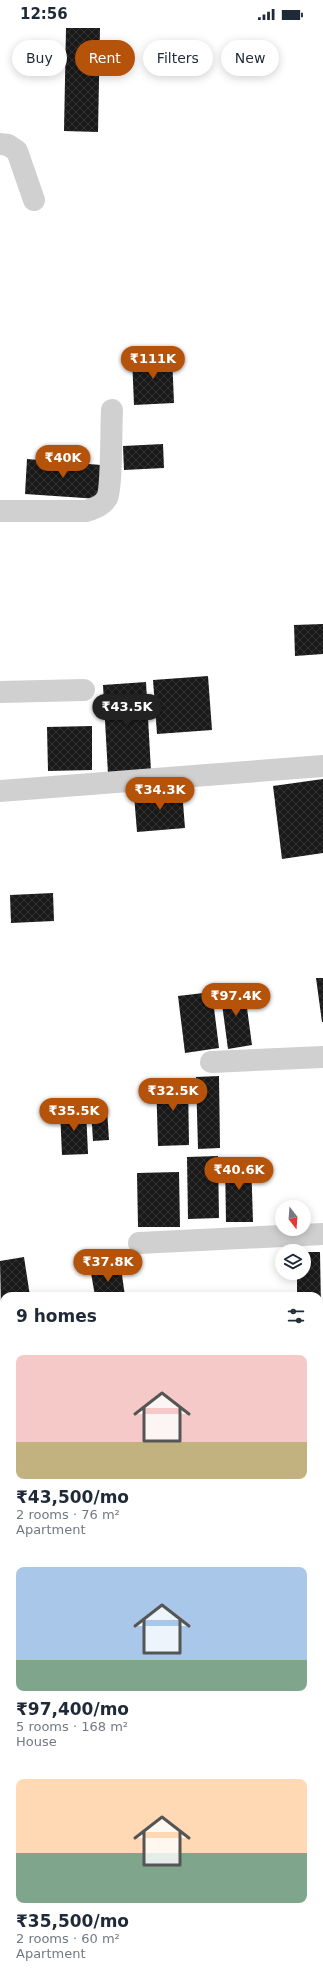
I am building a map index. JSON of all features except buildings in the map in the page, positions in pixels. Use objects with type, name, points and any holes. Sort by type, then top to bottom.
[{"type":"street","points":[[0,144],[8,145],[17,151],[34,200]]},
{"type":"street","points":[[0,511],[86,511],[99,507],[107,497],[110,475],[112,410]]},
{"type":"street","points":[[0,692],[84,690]]},
{"type":"street","points":[[0,790],[323,766]]},
{"type":"street","points":[[211,1062],[323,1057]]},
{"type":"street","points":[[139,1243],[323,1234]]}]
